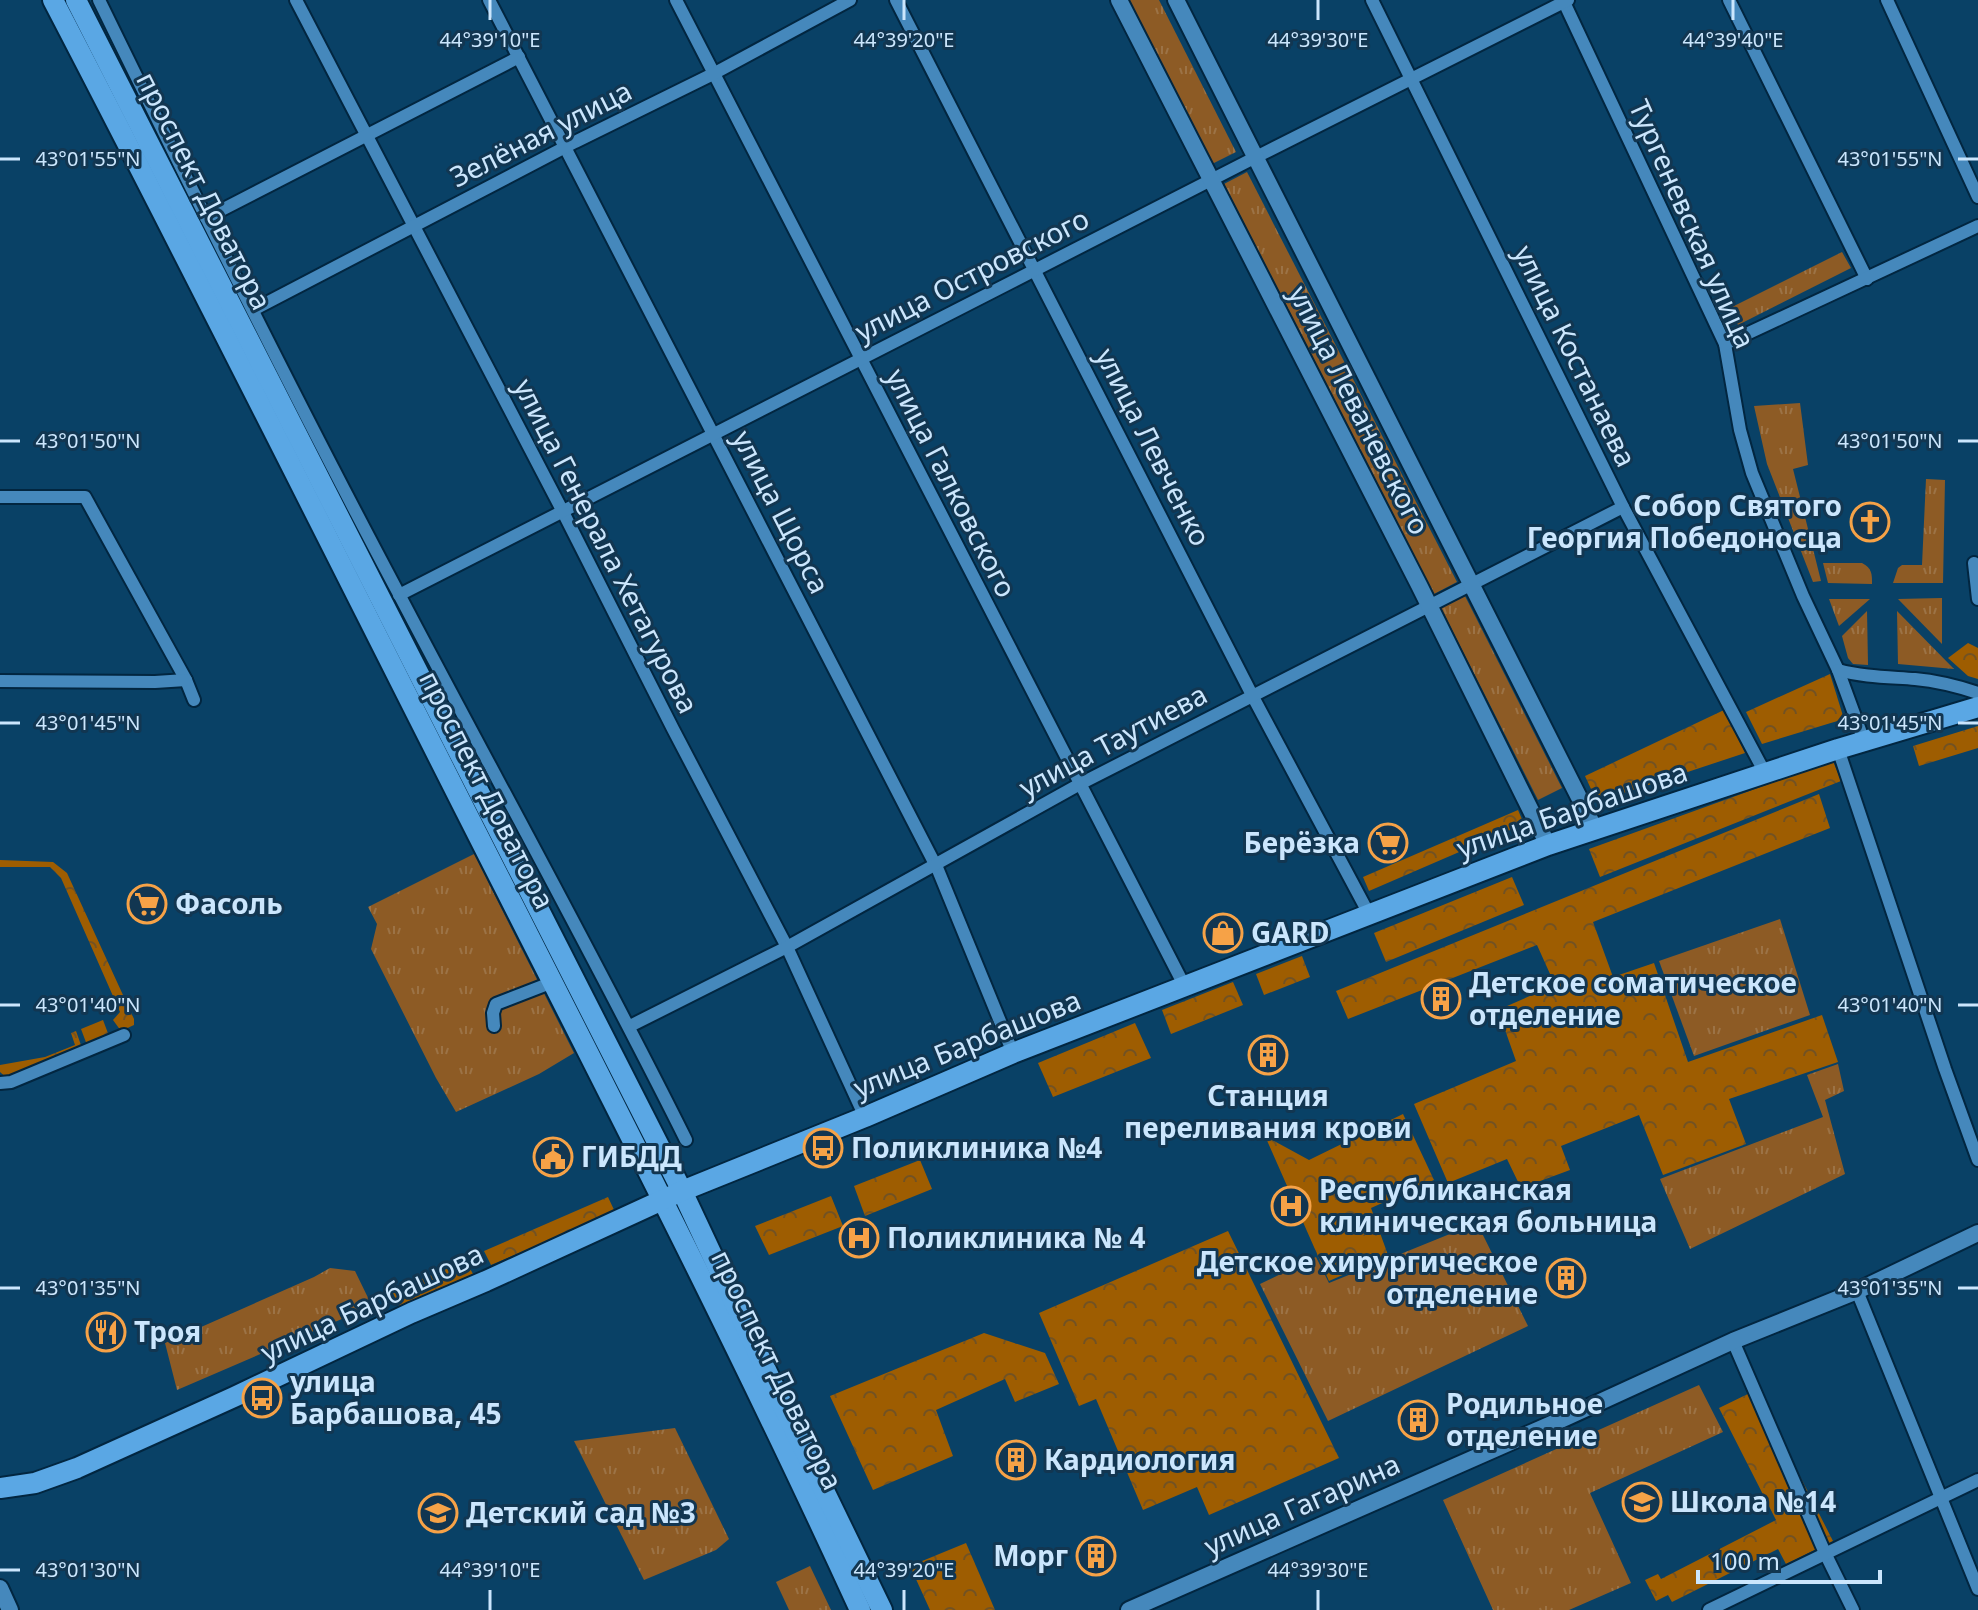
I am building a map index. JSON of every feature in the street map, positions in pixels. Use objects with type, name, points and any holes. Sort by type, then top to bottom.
[{"type":"main road","name":"проспект Доватора","points":[[53,0],[553,982],[673,1196],[860,1610]]},
{"type":"main road","name":"проспект Доватора","points":[[76,0],[673,1196],[782,1404],[882,1610]]},
{"type":"main road","name":"улица Барбашова","points":[[0,1488],[35,1483],[77,1468],[673,1196],[1013,1053],[1548,845],[1838,749],[1978,707]]},
{"type":"street","name":"проспект Доватора","points":[[99,0],[206,218],[399,595],[630,1026],[686,1140]]},
{"type":"street","name":"улица Генерала Хетагурова","points":[[296,0],[787,947],[865,1117]]},
{"type":"street","name":"улица Щорса","points":[[489,0],[935,864],[1013,1053]]},
{"type":"street","name":"улица Галковского","points":[[676,0],[1185,987]]},
{"type":"street","name":"Зелёная улица","points":[[253,310],[713,74],[850,0]]},
{"type":"street","name":"улица Левченко","points":[[896,0],[1252,695],[1369,914]]},
{"type":"street","name":"улица Леваневского","points":[[1119,0],[1430,606],[1548,845]]},
{"type":"street","name":"улица Леваневского","points":[[1176,0],[1595,829]]},
{"type":"street","name":"улица Костанаева","points":[[1372,0],[1623,507],[1765,773]]},
{"type":"street","points":[[1729,0],[1867,279]]},
{"type":"street","points":[[1887,0],[1978,197]]},
{"type":"street","name":"улица Островского","points":[[399,595],[1565,1]]},
{"type":"street","name":"Тургеневская улица","points":[[1565,1],[1725,344],[1740,430],[1752,473],[1803,596],[1838,670],[1864,741]]},
{"type":"street","points":[[206,218],[519,57]]},
{"type":"street","points":[[1725,344],[1978,226]]},
{"type":"street","points":[[0,497],[85,497],[186,680],[194,700]]},
{"type":"street","name":"улица Таутиева","points":[[630,1026],[787,947],[1080,784],[1623,507]]},
{"type":"street","points":[[1974,563],[1978,599]]},
{"type":"street","points":[[1838,670],[1854,675],[1916,679],[1978,693]]},
{"type":"street","points":[[0,681],[186,680]]},
{"type":"street","points":[[1838,749],[1978,1160]]},
{"type":"street","points":[[494,1026],[496,1004],[553,982]]},
{"type":"street","points":[[0,1083],[11,1082],[124,1035]]},
{"type":"street","name":"улица Гагарина","points":[[1129,1610],[1733,1341],[1857,1291],[1978,1233]]},
{"type":"street","points":[[1857,1291],[1978,1589]]},
{"type":"street","points":[[1733,1341],[1853,1610]]},
{"type":"street","points":[[1709,1610],[1978,1480]]},
{"type":"street","points":[[0,1588],[10,1610]]},
{"type":"green space","points":[[1128,0],[1159,0],[1236,152],[1212,164]]},
{"type":"green space","points":[[1247,172],[1457,582],[1434,594],[1224,184]]},
{"type":"green space","points":[[1842,252],[1851,268],[1738,325],[1730,308]]},
{"type":"green space","points":[[1800,403],[1808,465],[1793,469],[1821,581],[1813,582],[1767,464],[1754,406]]},
{"type":"green space","points":[[1926,479],[1945,480],[1943,583],[1893,583],[1902,565],[1922,565]]},
{"type":"green space","points":[[1823,563],[1862,563],[1871,572],[1872,584],[1828,583]]},
{"type":"green space","points":[[1465,596],[1562,788],[1538,800],[1441,608]]},
{"type":"green space","points":[[1942,598],[1942,644],[1898,599]]},
{"type":"green space","points":[[1829,599],[1870,599],[1839,626]]},
{"type":"green space","points":[[1867,611],[1868,665],[1853,664],[1848,658],[1842,636]]},
{"type":"green space","points":[[1897,611],[1954,669],[1898,664]]},
{"type":"green space","points":[[1968,643],[1978,648],[1978,679],[1968,676],[1948,658]]},
{"type":"green space","points":[[1830,674],[1844,719],[1762,744],[1746,712]]},
{"type":"green space","points":[[1724,710],[1745,753],[1597,802],[1585,776]]},
{"type":"green space","points":[[1978,726],[1978,748],[1919,766],[1913,746]]},
{"type":"green space","points":[[1833,761],[1841,781],[1600,877],[1589,849]]},
{"type":"green space","points":[[1819,794],[1830,828],[1593,922],[1613,977],[1654,963],[1688,1062],[1822,1015],[1838,1062],[1729,1099],[1746,1144],[1663,1175],[1639,1115],[1561,1146],[1570,1170],[1521,1188],[1507,1159],[1448,1183],[1414,1104],[1516,1061],[1498,1010],[1555,985],[1537,945],[1348,1019],[1336,991]]},
{"type":"green space","points":[[1518,810],[1524,824],[1369,891],[1363,877]]},
{"type":"green space","points":[[474,854],[574,1053],[539,1074],[456,1112],[371,949],[377,924],[368,907]]},
{"type":"green space","points":[[0,860],[53,862],[67,873],[134,1019],[134,1025],[121,1031],[113,1020],[120,1012],[61,878],[50,867],[0,867]]},
{"type":"green space","points":[[1512,877],[1524,905],[1386,962],[1374,933]]},
{"type":"green space","points":[[1780,919],[1810,1015],[1694,1056],[1659,961]]},
{"type":"green space","points":[[1302,956],[1310,977],[1264,995],[1256,974]]},
{"type":"green space","points":[[1233,982],[1243,1005],[1171,1034],[1162,1010]]},
{"type":"green space","points":[[103,1020],[109,1036],[87,1045],[81,1029]]},
{"type":"green space","points":[[1135,1023],[1151,1058],[1053,1097],[1038,1063]]},
{"type":"green space","points":[[76,1031],[82,1048],[8,1079],[0,1072],[0,1065],[45,1057],[75,1045],[71,1033]]},
{"type":"green space","points":[[1838,1064],[1844,1091],[1825,1100],[1845,1174],[1690,1249],[1660,1179],[1823,1117],[1807,1075]]},
{"type":"green space","points":[[1403,1114],[1434,1180],[1371,1208],[1388,1255],[1329,1281],[1265,1136],[1309,1160]]},
{"type":"green space","points":[[920,1160],[932,1189],[865,1216],[854,1186]]},
{"type":"green space","points":[[831,1196],[843,1226],[769,1255],[755,1226]]},
{"type":"green space","points":[[608,1197],[615,1212],[491,1265],[484,1251]]},
{"type":"green space","points":[[1477,1223],[1528,1326],[1328,1421],[1260,1284],[1316,1257],[1329,1283]]},
{"type":"green space","points":[[1228,1231],[1339,1458],[1209,1515],[1197,1487],[1143,1510],[1096,1399],[1079,1406],[1039,1313]]},
{"type":"green space","points":[[466,1261],[473,1274],[399,1306],[392,1291]]},
{"type":"green space","points":[[330,1268],[355,1271],[372,1306],[177,1390],[165,1343]]},
{"type":"green space","points":[[984,1333],[1045,1353],[1059,1384],[1015,1402],[1005,1379],[936,1410],[953,1456],[873,1490],[830,1396]]},
{"type":"green space","points":[[1699,1385],[1723,1432],[1590,1493],[1631,1583],[1569,1610],[1493,1610],[1443,1500]]},
{"type":"green space","points":[[1756,1390],[1833,1541],[1786,1564],[1778,1549],[1672,1602],[1668,1595],[1656,1601],[1645,1580],[1658,1574],[1661,1579],[1776,1520],[1719,1408]]},
{"type":"green space","points":[[675,1428],[729,1539],[716,1550],[644,1580],[574,1441]]},
{"type":"green space","points":[[966,1543],[995,1610],[930,1610],[910,1566]]},
{"type":"green space","points":[[810,1566],[831,1610],[789,1610],[776,1582]]},
{"type":"place","name":"Собор Святого Георгия Победоносца","points":[[1870,522]]},
{"type":"place","name":"Берёзка","points":[[1388,843]]},
{"type":"place","name":"Фасоль","points":[[147,904]]},
{"type":"place","name":"GARD","points":[[1223,933]]},
{"type":"place","name":"Детское соматическое отделение","points":[[1441,999]]},
{"type":"place","name":"Станция переливания крови","points":[[1268,1055]]},
{"type":"place","name":"Поликлиника №4","points":[[823,1148]]},
{"type":"place","name":"ГИБДД","points":[[553,1157]]},
{"type":"place","name":"Республиканская клиническая больница","points":[[1291,1206]]},
{"type":"place","name":"Поликлиника № 4","points":[[859,1238]]},
{"type":"place","name":"Детское хирургическое отделение","points":[[1566,1278]]},
{"type":"place","name":"Троя","points":[[106,1332]]},
{"type":"place","name":"улица Барбашова, 45","points":[[262,1398]]},
{"type":"place","name":"Родильное отделение","points":[[1418,1420]]},
{"type":"place","name":"Кардиология","points":[[1016,1460]]},
{"type":"place","name":"Школа №14","points":[[1642,1502]]},
{"type":"place","name":"Детский сад №3","points":[[438,1513]]},
{"type":"place","name":"Морг","points":[[1096,1556]]}]
